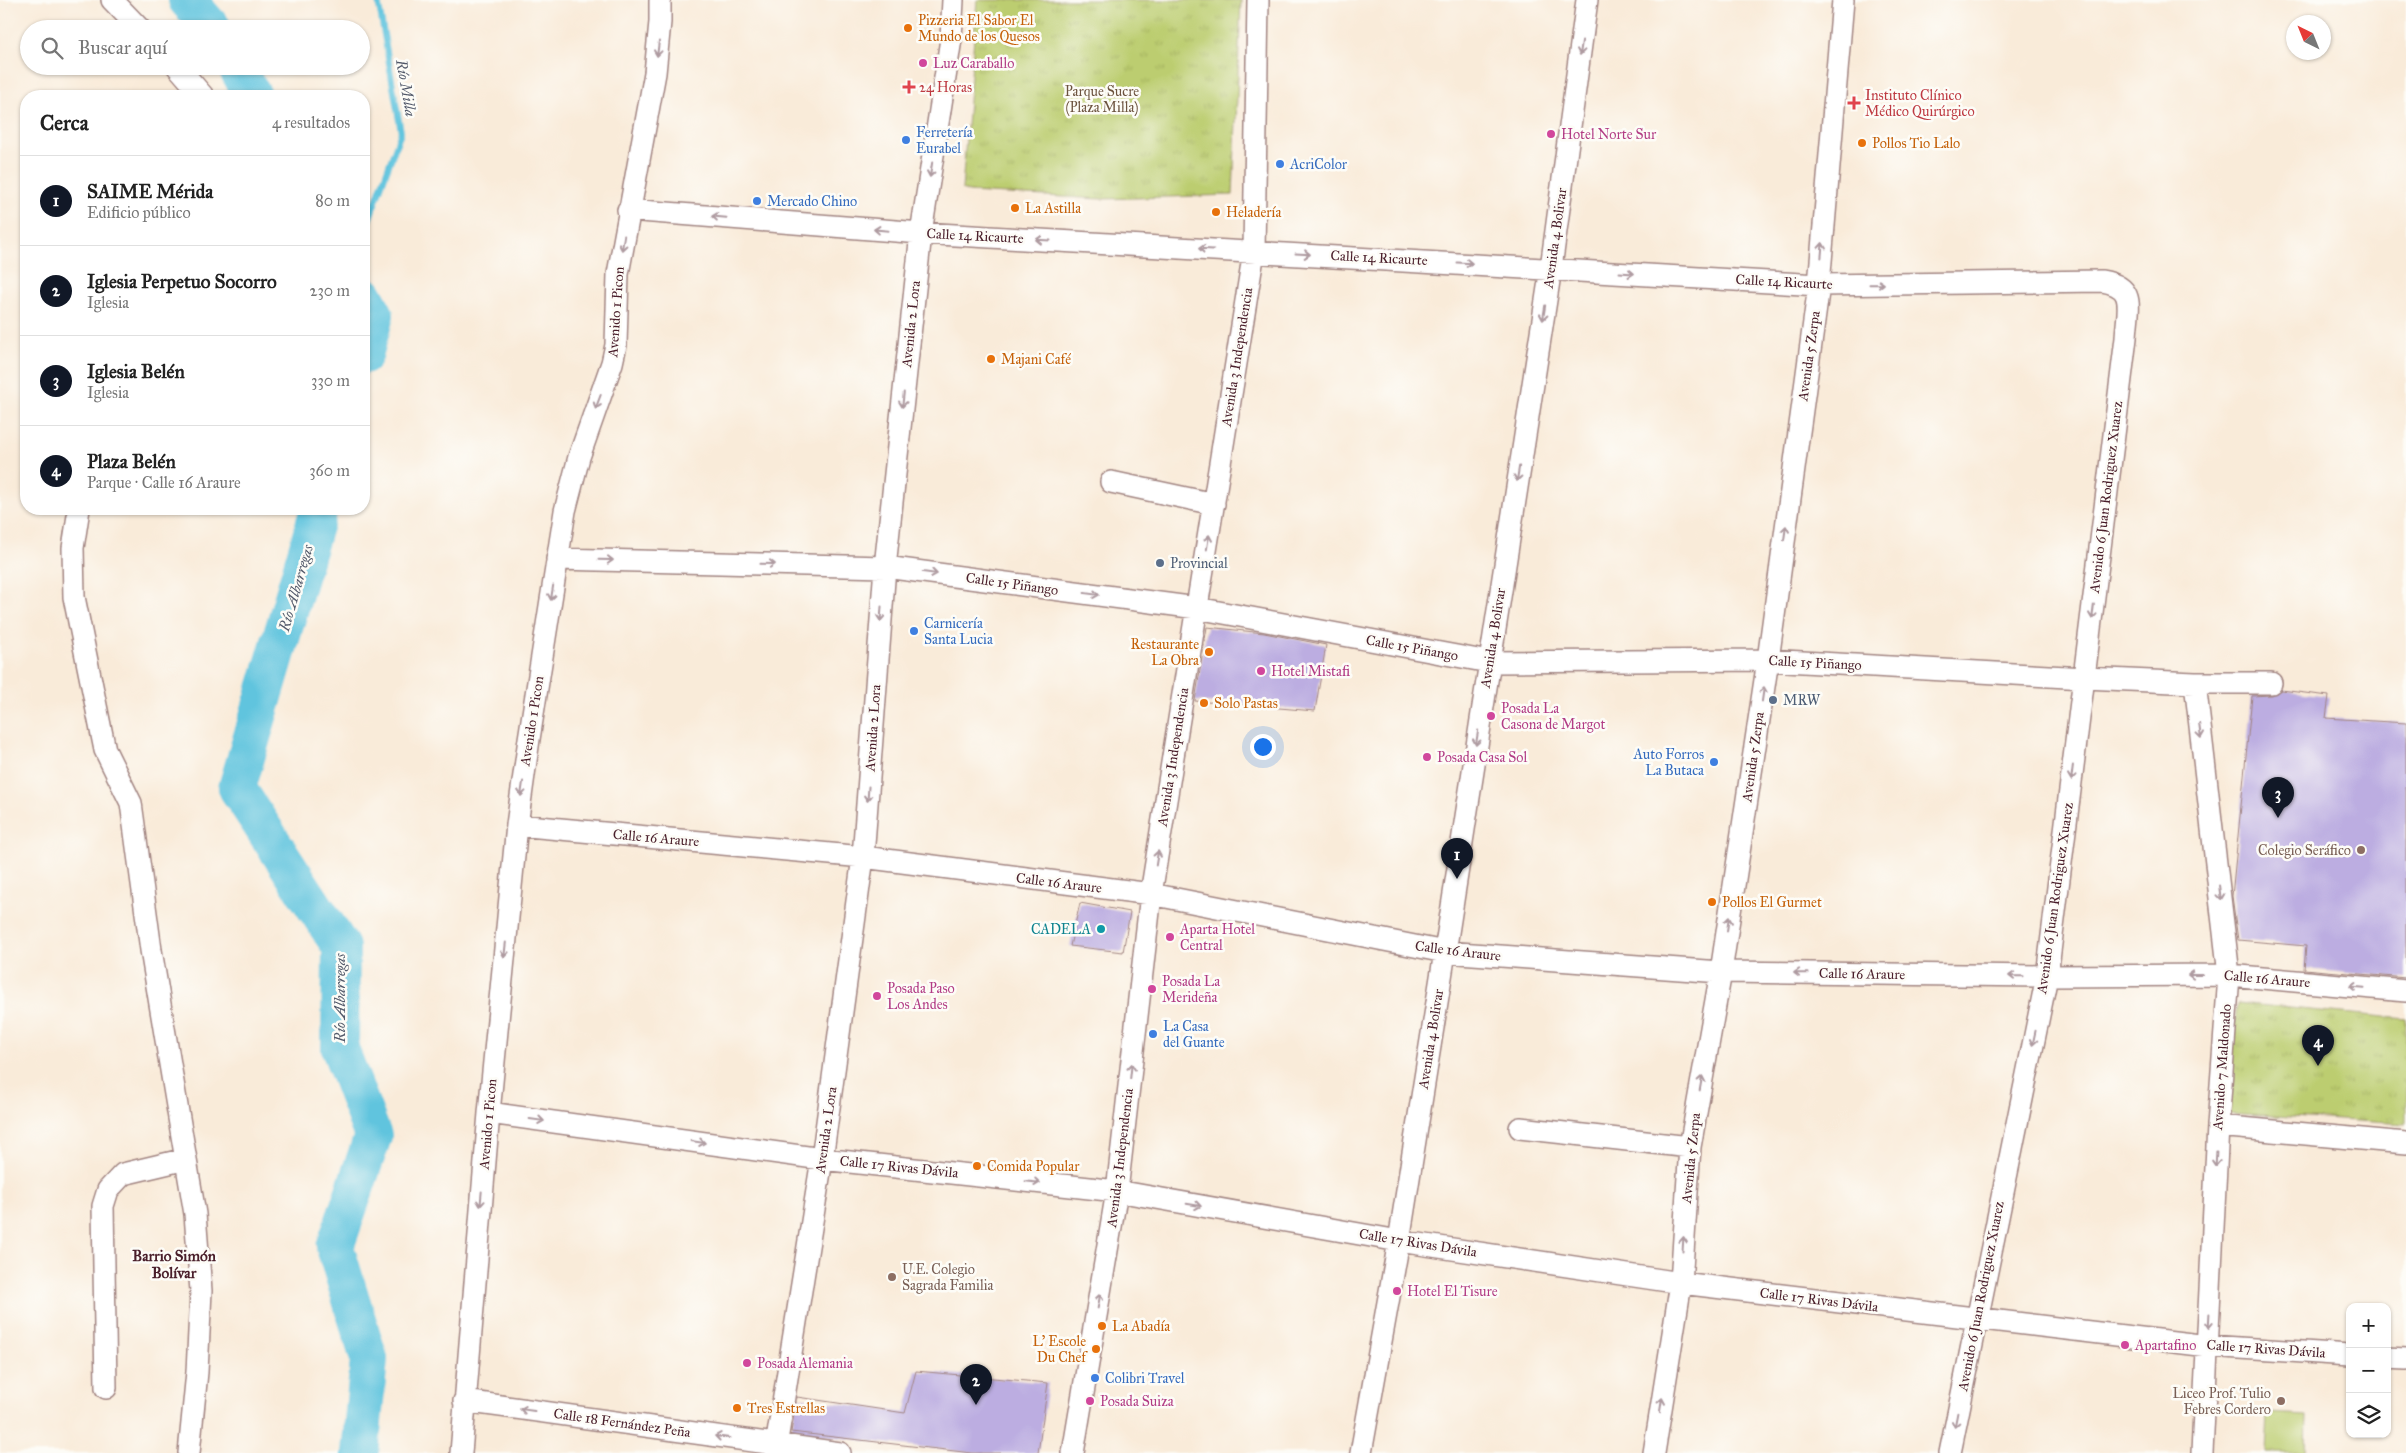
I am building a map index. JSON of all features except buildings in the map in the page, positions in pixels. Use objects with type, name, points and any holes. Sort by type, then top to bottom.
[{"type":"street","points":[[112,0],[131,20]]},
{"type":"street","name":"Avenido 1 Picon","points":[[461,1453],[488,1114],[517,825],[565,511],[579,457],[612,363],[616,345],[618,274],[628,210],[655,74],[660,30],[660,0]]},
{"type":"street","name":"Avenida 2 Lora","points":[[776,1449],[822,1159],[863,857],[885,567],[921,233],[951,39],[953,0]]},
{"type":"street","name":"Avenida 3 Independencia","points":[[1073,1453],[1117,1191],[1151,894],[1254,251],[1258,0]]},
{"type":"street","name":"Avenida 4 Bolivar","points":[[1362,1453],[1399,1241],[1551,268],[1587,0]]},
{"type":"street","name":"Avenida 5 Zerpa","points":[[1654,1453],[1680,1283],[1690,1147],[1721,972],[1768,660],[1819,285],[1843,0]]},
{"type":"street","points":[[185,75],[198,90]]},
{"type":"street","name":"Calle 14 Ricaurte","points":[[628,210],[921,233],[1819,285],[2102,281],[2123,287],[2127,293]]},
{"type":"street","name":"Avenido 6 Juan Rodriguez Xuarez","points":[[1950,1453],[2046,976],[2126,338],[2127,293]]},
{"type":"street","points":[[1111,482],[1214,504]]},
{"type":"street","points":[[78,515],[73,548],[74,597],[105,750],[131,803],[151,950],[195,1214],[201,1291],[197,1372],[189,1453]]},
{"type":"street","name":"Calle 15 Piñango","points":[[557,559],[885,567],[1197,608],[1489,662],[1768,660],[2084,678],[2195,683],[2271,683]]},
{"type":"street","name":"Avenido 7 Maldonado","points":[[2195,683],[2229,975],[2218,1126],[2202,1453]]},
{"type":"street","name":"Calle 16 Araure","points":[[517,825],[863,857],[1151,894],[1445,952],[1721,972],[2046,976],[2229,975],[2406,991]]},
{"type":"street","name":"Calle 17 Rivas Dávila","points":[[488,1114],[822,1159],[1117,1191],[1399,1241],[1680,1283],[2208,1346],[2346,1355]]},
{"type":"street","points":[[2218,1126],[2406,1143]]},
{"type":"street","points":[[1520,1128],[1690,1147]]},
{"type":"street","points":[[106,1388],[103,1206],[108,1190],[123,1174],[186,1159]]},
{"type":"street","points":[[2391,1358],[2406,1359]]},
{"type":"street","name":"Calle 18 Fernández Peña","points":[[464,1401],[776,1449],[840,1453]]},
{"type":"green space","name":"Parque Sucre (Plaza Milla)","points":[[977,0],[1241,0],[1233,195],[1102,199],[969,192],[962,189]]},
{"type":"green space","points":[[2237,1003],[2406,1019],[2406,1124],[2226,1113]]},
{"type":"green space","points":[[2268,1413],[2307,1415],[2306,1453],[2266,1453]]},
{"type":"waterway","name":"Río Albarregas","points":[[187,0],[205,20]]},
{"type":"waterway","name":"Río Milla","points":[[370,217],[401,132],[378,0]]},
{"type":"waterway","name":"Río Albarregas","points":[[241,75],[250,90]]},
{"type":"waterway","name":"Río Albarregas","points":[[370,306],[375,315],[370,333]]},
{"type":"waterway","name":"Río Albarregas","points":[[317,515],[237,788],[341,947],[340,1049],[373,1136],[335,1247],[369,1359],[360,1453]]},
{"type":"place","name":"Pizzeria El Sabor El Mundo de los Quesos","points":[[908,28]]},
{"type":"place","name":"Luz Caraballo","points":[[923,63]]},
{"type":"place","name":"24 Horas","points":[[909,87]]},
{"type":"place","name":"Instituto Clínico Médico Quirúrgico","points":[[1854,103]]},
{"type":"place","name":"Hotel Norte Sur","points":[[1551,134]]},
{"type":"place","name":"Ferretería Eurabel","points":[[906,140]]},
{"type":"place","name":"Pollos Tio Lalo","points":[[1862,143]]},
{"type":"place","name":"AcriColor","points":[[1280,164]]},
{"type":"place","name":"Mercado Chino","points":[[757,201]]},
{"type":"place","name":"La Astilla","points":[[1015,208]]},
{"type":"place","name":"Heladería","points":[[1216,212]]},
{"type":"place","name":"Majani Café","points":[[991,359]]},
{"type":"place","name":"Provincial","points":[[1160,563]]},
{"type":"place","name":"Carnicería Santa Lucia","points":[[914,631]]},
{"type":"place","name":"Restaurante La Obra","points":[[1209,652]]},
{"type":"place","name":"Hotel Mistafi","points":[[1261,671]]},
{"type":"place","name":"MRW","points":[[1773,700]]},
{"type":"place","name":"Solo Pastas","points":[[1204,703]]},
{"type":"place","name":"Posada La Casona de Margot","points":[[1491,716]]},
{"type":"place","name":"Posada Casa Sol","points":[[1427,757]]},
{"type":"place","name":"Auto Forros La Butaca","points":[[1714,762]]},
{"type":"place","name":"Iglesia Belén","points":[[2278,818]]},
{"type":"place","name":"Colegio Seráfico","points":[[2361,850]]},
{"type":"place","name":"SAIME Mérida","points":[[1457,879]]},
{"type":"place","name":"Pollos El Gurmet","points":[[1712,902]]},
{"type":"place","name":"CADELA","points":[[1101,929]]},
{"type":"place","name":"Aparta Hotel Central","points":[[1170,937]]},
{"type":"place","name":"Posada La Merideña","points":[[1152,989]]},
{"type":"place","name":"Posada Paso Los Andes","points":[[877,996]]},
{"type":"place","name":"La Casa del Guante","points":[[1153,1034]]},
{"type":"place","name":"Plaza Belén","points":[[2318,1066]]},
{"type":"place","name":"Comida Popular","points":[[977,1166]]},
{"type":"place","name":"U.E. Colegio Sagrada Familia","points":[[892,1277]]},
{"type":"place","name":"Hotel El Tisure","points":[[1397,1291]]},
{"type":"place","name":"La Abadía","points":[[1102,1326]]},
{"type":"place","name":"Apartafino","points":[[2125,1345]]},
{"type":"place","name":"L' Escole Du Chef","points":[[1096,1349]]},
{"type":"place","name":"Posada Alemania","points":[[747,1363]]},
{"type":"place","name":"Colibri Travel","points":[[1095,1378]]},
{"type":"place","name":"Posada Suiza","points":[[1090,1401]]},
{"type":"place","name":"Liceo Prof. Tulio Febres Cordero","points":[[2281,1401]]},
{"type":"place","name":"Iglesia Perpetuo Socorro","points":[[976,1405]]},
{"type":"place","name":"Tres Estrellas","points":[[737,1408]]},
{"type":"district","name":"Barrio Simón Bolívar","points":[[174,1264]]}]
